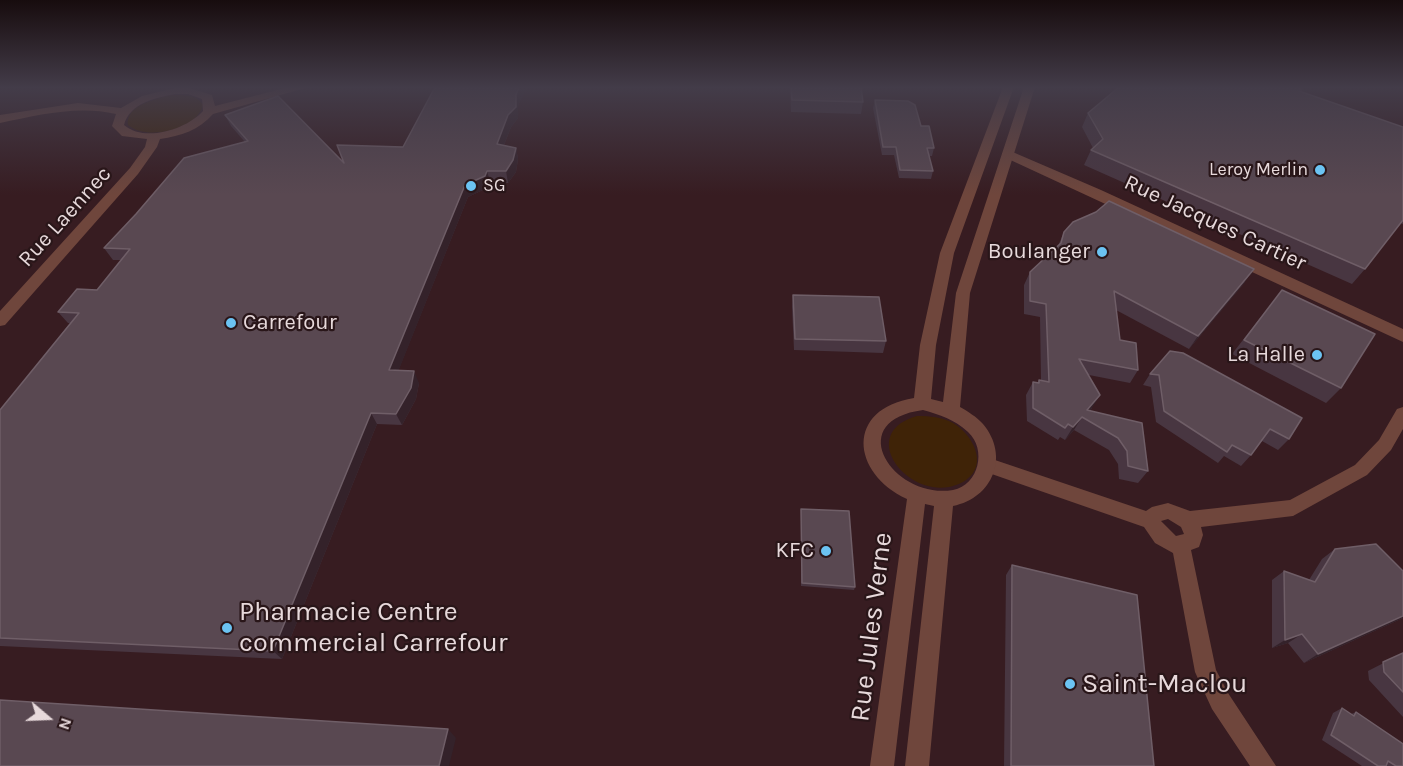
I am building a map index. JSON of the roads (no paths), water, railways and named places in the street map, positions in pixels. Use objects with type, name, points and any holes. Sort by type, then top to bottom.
[{"type":"street","points":[[118,123],[122,131],[140,137],[154,137],[196,123]]},
{"type":"street","points":[[923,403],[922,388],[928,345],[947,254],[996,123]]},
{"type":"street","points":[[951,410],[963,293],[1018,123]]},
{"type":"street","name":"Rue Laennec","points":[[0,321],[134,171],[151,147],[154,137]]},
{"type":"street","name":"Rue Jacques Cartier","points":[[1008,154],[1403,336]]},
{"type":"street","points":[[923,403],[951,410],[971,423],[985,440],[989,453],[989,466],[984,478],[975,489],[961,496],[944,499],[917,495],[889,478],[879,466],[873,453],[874,430],[881,418],[906,404],[923,403]]},
{"type":"street","points":[[1186,520],[1229,517],[1293,508],[1361,470],[1385,445],[1403,414]]},
{"type":"street","points":[[989,466],[1152,521]]},
{"type":"street","name":"Rue Jules Verne","points":[[882,766],[917,495]]},
{"type":"street","points":[[917,766],[944,499]]},
{"type":"street","points":[[1162,511],[1174,513],[1186,520],[1191,525],[1194,537],[1192,541],[1181,546],[1169,543],[1158,536],[1152,521],[1153,516],[1162,511]]},
{"type":"street","points":[[1181,546],[1206,672],[1220,701],[1264,766]]},
{"type":"place","name":"Leroy Merlin","points":[[1320,170]]},
{"type":"place","name":"SG","points":[[471,186]]},
{"type":"place","name":"Boulanger","points":[[1102,252]]},
{"type":"place","name":"Carrefour","points":[[231,323]]},
{"type":"place","name":"La Halle","points":[[1317,355]]},
{"type":"place","name":"KFC","points":[[826,551]]},
{"type":"place","name":"Pharmacie Centre commercial Carrefour","points":[[227,628]]},
{"type":"place","name":"Saint-Maclou","points":[[1070,684]]}]
